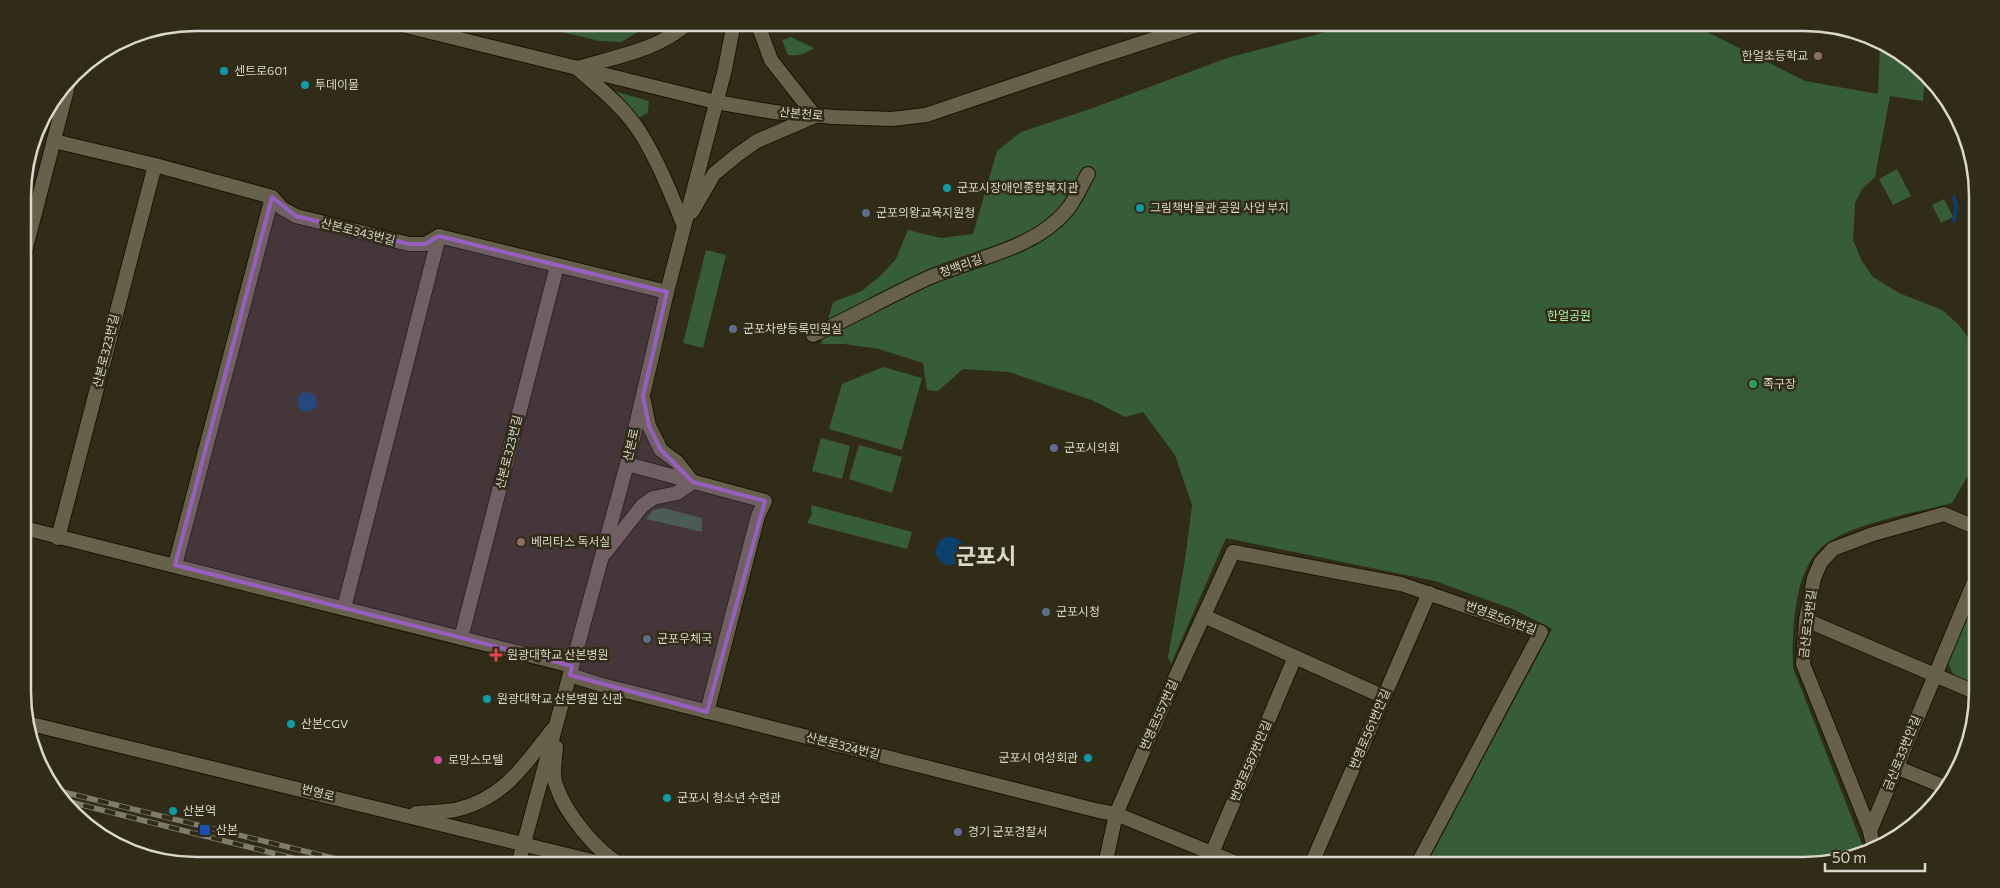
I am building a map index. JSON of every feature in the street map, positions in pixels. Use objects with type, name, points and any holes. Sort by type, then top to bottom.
[{"type":"street","name":"산본천로","points":[[430,32],[716,102],[774,112],[815,116],[892,119],[926,115],[1178,31]]},
{"type":"street","points":[[576,68],[663,40],[679,32]]},
{"type":"street","name":"산본로","points":[[520,857],[627,464],[667,292],[725,69],[732,32]]},
{"type":"street","points":[[684,226],[714,174],[758,141],[815,116],[771,60],[761,32]]},
{"type":"street","points":[[576,68],[611,99],[640,133],[665,178],[684,226]]},
{"type":"street","points":[[32,225],[65,96]]},
{"type":"street","name":"산본로343번길","points":[[54,141],[154,164],[272,197],[282,208],[296,216],[409,244],[424,244],[439,236]]},
{"type":"street","name":"산본로323번길","points":[[58,538],[154,164]]},
{"type":"street","name":"청백리길","points":[[813,335],[929,277],[1037,236],[1067,210],[1088,174]]},
{"type":"street","points":[[175,565],[272,197]]},
{"type":"street","points":[[344,608],[439,236],[667,292]]},
{"type":"street","name":"산본로323번길","points":[[462,638],[557,266]]},
{"type":"street","points":[[643,396],[649,426],[661,450],[677,462],[693,482]]},
{"type":"street","points":[[627,464],[765,501],[758,516],[707,712]]},
{"type":"street","points":[[602,558],[642,506],[653,498],[677,493],[693,482]]},
{"type":"street","name":"금산로33번길","points":[[1872,842],[1870,830],[1803,664],[1806,620],[1814,578],[1820,562],[1833,549],[1849,542],[1944,514],[1969,525]]},
{"type":"street","points":[[31,530],[462,638],[571,671]]},
{"type":"street","name":"번영로561번길","points":[[1233,552],[1401,584],[1541,632],[1422,856]]},
{"type":"street","name":"번영로557번길","points":[[1107,856],[1116,814],[1233,552]]},
{"type":"street","name":"번영로561번안길","points":[[1315,856],[1429,593]]},
{"type":"street","name":"금산로33번안길","points":[[1870,830],[1969,593]]},
{"type":"street","points":[[1204,616],[1384,697]]},
{"type":"street","points":[[1806,620],[1969,689]]},
{"type":"street","name":"번영로587번안길","points":[[1213,856],[1295,657]]},
{"type":"street","name":"산본로324번길","points":[[571,671],[598,684],[1116,814]]},
{"type":"street","name":"번영로","points":[[35,724],[575,857]]},
{"type":"street","points":[[402,814],[454,810],[484,800],[512,780],[556,726]]},
{"type":"street","points":[[556,726],[555,784],[575,820],[608,857]]},
{"type":"street","points":[[1896,767],[1940,785]]},
{"type":"street","points":[[1116,814],[1206,856]]},
{"type":"highlighted area","points":[[272,197],[296,216],[409,244],[425,244],[439,236],[667,292],[643,396],[649,426],[661,450],[693,482],[765,501],[707,712],[570,675],[572,666],[175,565]]},
{"type":"green space","name":"한얼공원","points":[[1328,31],[1705,31],[1805,81],[1878,94],[1880,50],[1904,65],[1924,85],[1923,101],[1890,96],[1875,177],[1862,189],[1855,203],[1853,240],[1862,261],[1873,277],[1899,293],[1942,310],[1958,324],[1969,339],[1969,474],[1952,503],[1863,526],[1830,541],[1819,550],[1810,561],[1804,575],[1799,590],[1794,623],[1793,668],[1863,846],[1836,854],[1814,856],[1431,856],[1552,629],[1515,610],[1435,581],[1226,538],[1171,664],[1168,657],[1185,560],[1192,505],[1175,455],[1143,412],[1125,417],[1094,401],[1009,372],[963,369],[938,391],[927,390],[923,363],[879,349],[844,344],[821,344],[833,302],[862,291],[881,275],[896,259],[908,230],[941,238],[973,234],[997,151],[1021,132],[1093,108],[1227,58]]},
{"type":"green space","points":[[561,32],[638,32],[621,42],[599,41]]},
{"type":"green space","points":[[791,37],[814,48],[802,54],[788,55],[782,40]]},
{"type":"green space","points":[[614,91],[649,101],[648,113],[638,118]]},
{"type":"green space","points":[[1897,169],[1911,196],[1893,205],[1879,179]]},
{"type":"green space","points":[[1944,199],[1953,217],[1941,223],[1932,205]]},
{"type":"green space","points":[[706,250],[726,255],[703,348],[683,343]]},
{"type":"green space","points":[[883,367],[922,378],[902,450],[829,429],[842,384]]},
{"type":"green space","points":[[821,438],[850,446],[842,479],[812,471]]},
{"type":"green space","points":[[859,445],[902,457],[892,493],[849,479]]},
{"type":"green space","points":[[811,505],[912,532],[907,549],[807,523],[812,514]]},
{"type":"green space","points":[[663,508],[702,518],[702,532],[646,519],[653,510]]},
{"type":"green space","points":[[1969,612],[1969,684],[1955,678],[1948,663]]},
{"type":"water","points":[[307,392],[314,395],[317,402],[314,409],[307,412],[300,409],[297,402],[300,395]]},
{"type":"water","points":[[950,537],[960,541],[964,551],[960,561],[950,565],[940,561],[936,551],[940,541]]},
{"type":"waterway","points":[[1954,197],[1956,206],[1954,221]]},
{"type":"railway","points":[[66,793],[328,857]]},
{"type":"railway","points":[[76,803],[288,857]]},
{"type":"place","name":"한얼초등학교","points":[[1818,56]]},
{"type":"place","name":"센트로601","points":[[224,71]]},
{"type":"place","name":"투데이몰","points":[[305,85]]},
{"type":"place","name":"군포시장애인종합복지관","points":[[947,188]]},
{"type":"place","name":"그림책박물관 공원 사업 부지","points":[[1140,208]]},
{"type":"place","name":"군포의왕교육지원청","points":[[866,213]]},
{"type":"place","name":"군포차량등록민원실","points":[[733,329]]},
{"type":"place","name":"족구장","points":[[1753,384]]},
{"type":"place","name":"군포시의회","points":[[1054,448]]},
{"type":"place","name":"베리타스 독서실","points":[[521,542]]},
{"type":"place","name":"군포시청","points":[[1046,612]]},
{"type":"place","name":"군포우체국","points":[[647,639]]},
{"type":"place","name":"원광대학교 산본병원","points":[[496,655]]},
{"type":"place","name":"원광대학교 산본병원 신관","points":[[487,699]]},
{"type":"place","name":"산본CGV","points":[[291,724]]},
{"type":"place","name":"군포시 여성회관","points":[[1088,758]]},
{"type":"place","name":"로망스모텔","points":[[438,760]]},
{"type":"place","name":"군포시 청소년 수련관","points":[[667,798]]},
{"type":"place","name":"산본역","points":[[173,811]]},
{"type":"place","name":"산본","points":[[205,830]]},
{"type":"place","name":"경기 군포경찰서","points":[[958,832]]},
{"type":"district","name":"군포시","points":[[986,556]]}]
